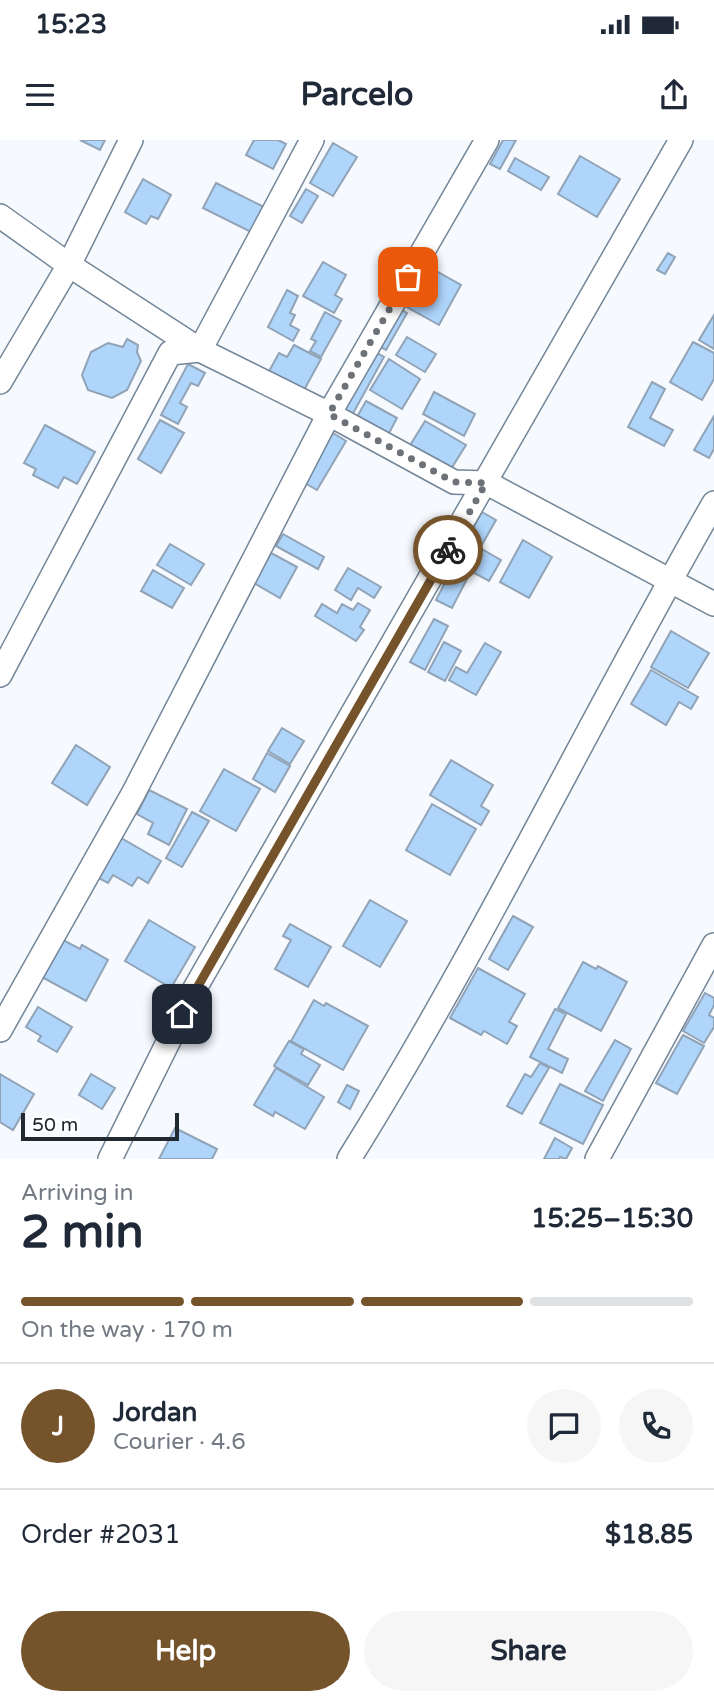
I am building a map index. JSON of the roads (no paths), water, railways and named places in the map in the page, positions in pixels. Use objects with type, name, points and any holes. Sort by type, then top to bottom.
[{"type":"street","points":[[0,382],[69,265],[131,140]]},
{"type":"street","points":[[200,350],[312,140]]},
{"type":"street","points":[[0,1030],[133,794],[329,414],[487,140]]},
{"type":"street","points":[[110,1159],[194,990],[681,140]]},
{"type":"street","points":[[0,216],[69,265],[200,350],[329,414],[454,482],[486,483],[714,604]]},
{"type":"street","points":[[0,675],[170,354],[200,350]]},
{"type":"street","points":[[349,1159],[524,855],[670,579],[714,503]]},
{"type":"street","points":[[597,1159],[714,944]]}]
